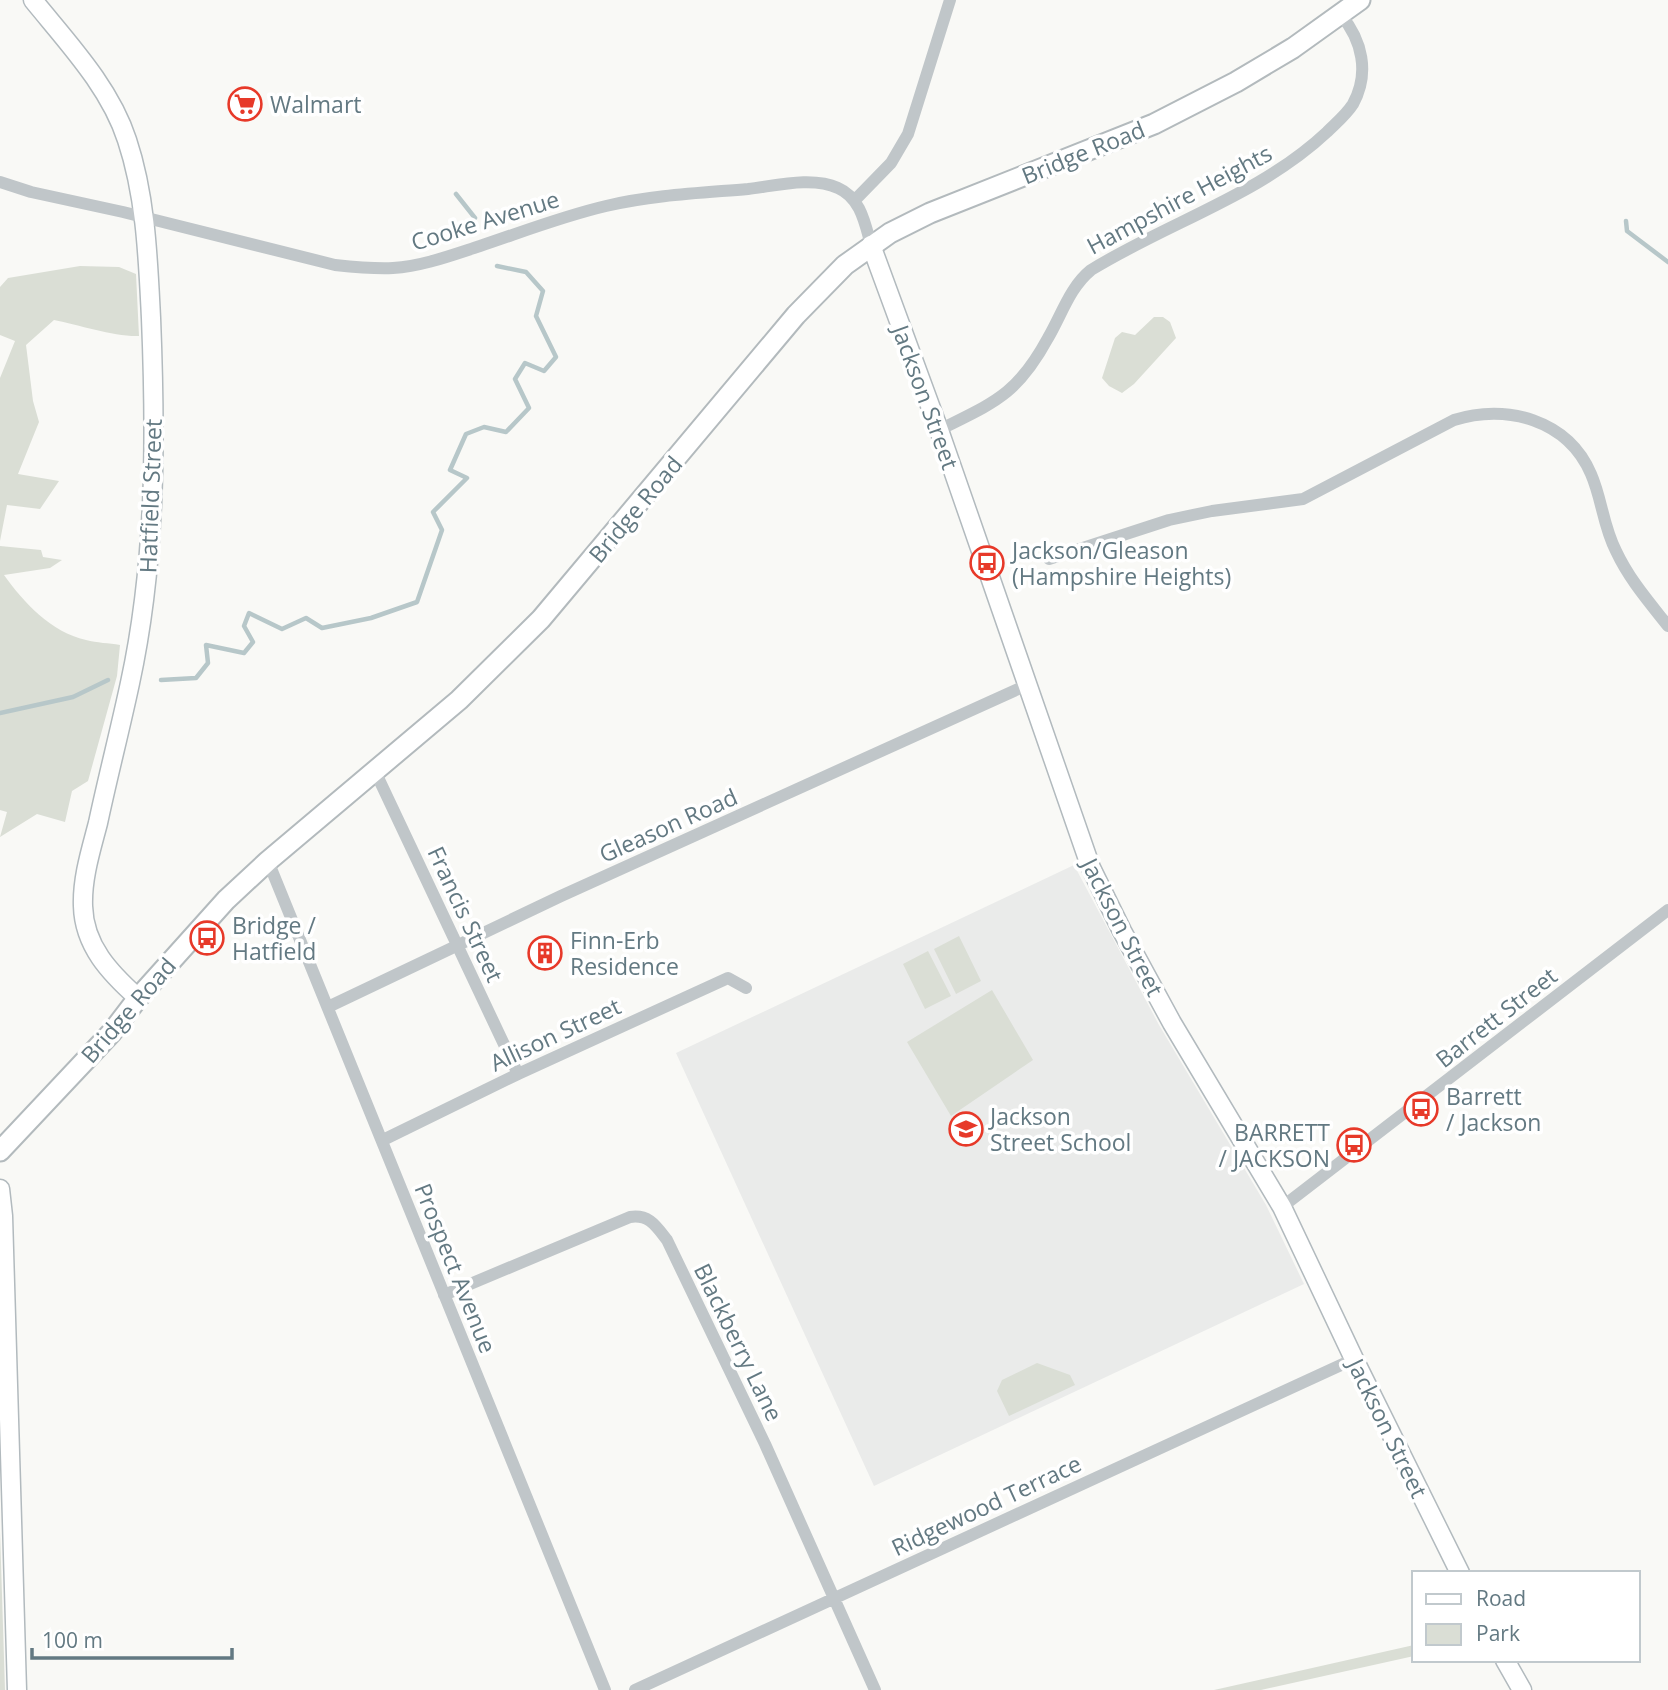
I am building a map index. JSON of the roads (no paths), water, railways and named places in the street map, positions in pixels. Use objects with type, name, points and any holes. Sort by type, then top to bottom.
[{"type":"main road","name":"Bridge Road","points":[[0,1151],[112,1032],[138,998],[226,900],[268,860],[458,700],[541,619],[796,315],[845,265],[890,233],[930,213],[1154,124],[1236,82],[1293,48],[1360,0]]},
{"type":"street","name":"Hatfield Street","points":[[33,0],[79,57],[111,106],[127,139],[144,217],[154,426],[146,601],[86,873],[83,907],[85,927],[95,952],[116,978],[138,998]]},
{"type":"street","points":[[871,245],[854,201],[891,163],[908,134],[950,0]]},
{"type":"street","name":"Hampshire Heights","points":[[939,430],[993,404],[1015,386],[1042,349],[1075,286],[1091,270],[1284,168],[1342,118],[1356,96],[1362,58],[1356,34],[1341,15]]},
{"type":"street","name":"Cooke Avenue","points":[[0,182],[335,265],[393,268],[430,262],[608,205],[654,197],[811,183],[836,187],[854,201]]},
{"type":"street","name":"Jackson Street","points":[[871,245],[939,430],[1091,868],[1172,1023],[1282,1207],[1459,1571]]},
{"type":"street","points":[[1049,559],[1169,520],[1212,511],[1303,499],[1454,420],[1480,413],[1507,413],[1544,425],[1563,438],[1579,454],[1594,480],[1603,518],[1615,550],[1632,581],[1668,626]]},
{"type":"street","name":"Gleason Road","points":[[328,1007],[561,896],[1027,685]]},
{"type":"street","name":"Francis Street","points":[[376,771],[518,1074]]},
{"type":"street","name":"Prospect Avenue","points":[[268,860],[605,1690]]},
{"type":"street","name":"Barrett Street","points":[[1282,1207],[1668,910]]},
{"type":"street","name":"Allison Street","points":[[383,1140],[518,1074],[728,978],[746,988]]},
{"type":"street","points":[[0,1189],[17,1690]]},
{"type":"street","name":"Blackberry Lane","points":[[444,1295],[630,1217],[640,1216],[651,1221],[667,1240],[765,1444],[875,1690]]},
{"type":"street","name":"Ridgewood Terrace","points":[[635,1690],[1354,1359]]},
{"type":"street","points":[[1506,1662],[1522,1690]]},
{"type":"waterway","points":[[456,194],[475,218]]},
{"type":"waterway","points":[[1626,221],[1627,231],[1668,262]]},
{"type":"waterway","points":[[161,680],[196,678],[208,663],[206,645],[244,653],[253,642],[244,626],[249,613],[282,629],[306,618],[322,628],[371,618],[417,602],[442,530],[433,512],[467,478],[450,470],[466,434],[484,427],[506,432],[529,408],[515,379],[525,363],[544,371],[556,357],[536,316],[543,291],[526,272],[497,266]]},
{"type":"waterway","points":[[0,713],[73,697],[108,680]]},
{"type":"place","name":"Walmart","points":[[245,104]]},
{"type":"place","name":"Jackson/Gleason (Hampshire Heights)","points":[[987,563]]},
{"type":"place","name":"Bridge / Hatfield","points":[[207,938]]},
{"type":"place","name":"Finn-Erb Residence","points":[[545,953]]},
{"type":"place","name":"Barrett / Jackson","points":[[1421,1109]]},
{"type":"place","name":"Jackson Street School","points":[[966,1129]]},
{"type":"place","name":"BARRETT / JACKSON","points":[[1354,1145]]}]
